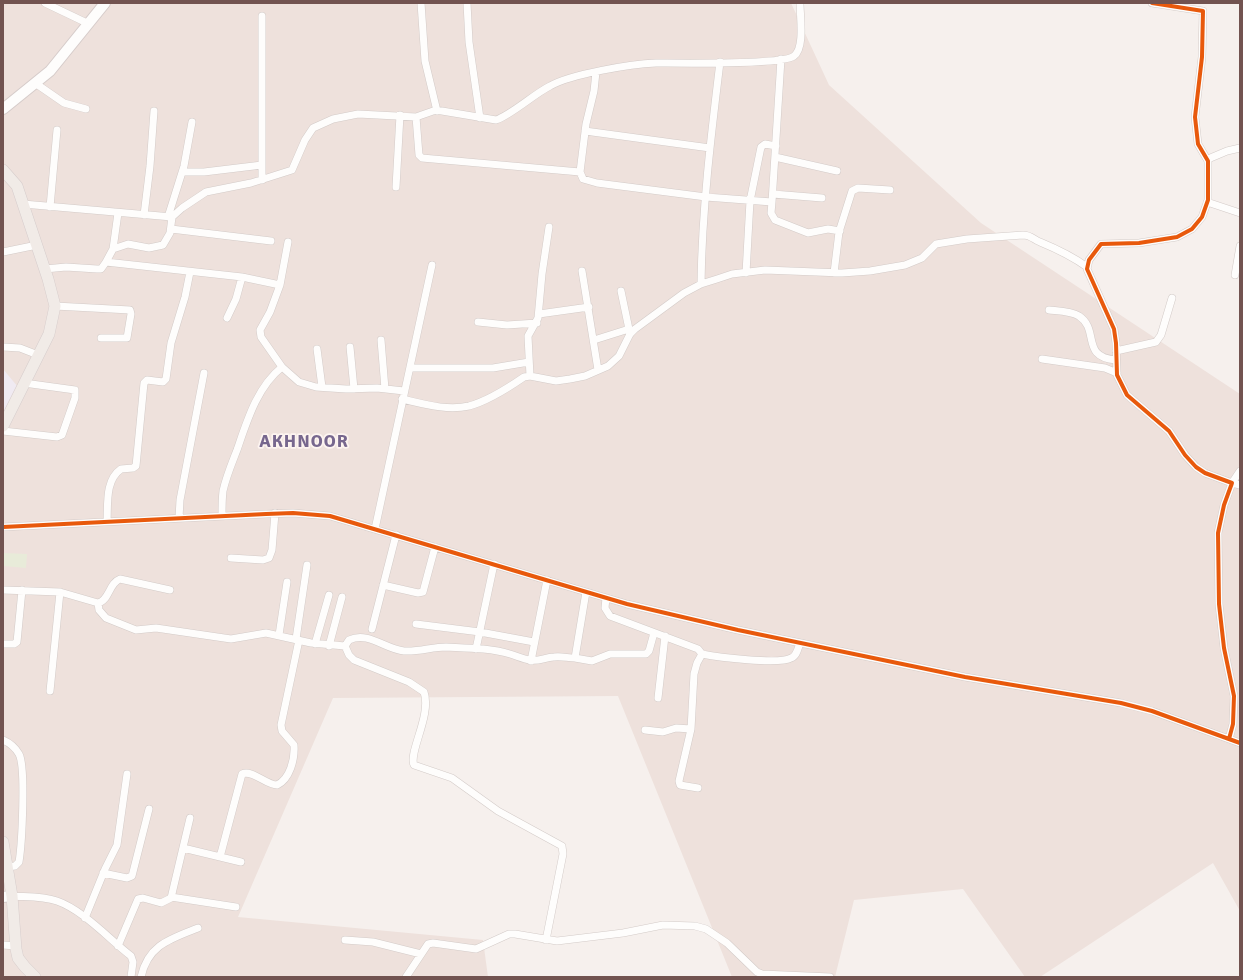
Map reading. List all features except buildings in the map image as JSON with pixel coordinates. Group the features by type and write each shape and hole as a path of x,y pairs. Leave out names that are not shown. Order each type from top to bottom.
{"main road":[{"path":"3,170 17,186 46,273 55,306 52,325 3,426"},
{"path":"3,842 8,867 7,896 18,958 33,976"}],"street":[{"path":"45,3 89,24"},
{"path":"3,109 50,71 105,3"},
{"path":"421,3 425,61 437,110"},
{"path":"467,3 469,42 480,118"},
{"path":"23,204 170,217 206,192 262,180 292,170 309,133 313,128 324,122 347,115 358,114 416,117 437,110 480,118 499,118 555,83 596,72 654,63 720,62 794,57 801,43 800,3"},
{"path":"1152,3 1203,11 1202,57 1195,117 1198,144 1208,159 1207,202 1200,222 1192,229 1181,235 1139,243 1104,243 1099,246 1090,260 1089,276 1114,330 1116,373 1127,395 1169,431 1185,455 1196,467 1205,473 1240,485"},
{"path":"262,16 262,180"},
{"path":"781,59 771,213 775,220 808,233 828,229 840,230"},
{"path":"701,284 710,148 720,62"},
{"path":"596,72 580,172 582,177 587,181 706,197 772,202"},
{"path":"35,83 64,103 86,109"},
{"path":"144,215 150,166 154,111"},
{"path":"396,187 400,116"},
{"path":"416,117 419,155 422,158 580,172"},
{"path":"113,249 128,244 148,248 158,247 166,242 171,229 170,217 182,172 192,122"},
{"path":"50,207 57,130"},
{"path":"586,131 710,148"},
{"path":"746,273 750,201 761,147 765,144 776,146"},
{"path":"1208,159 1240,148"},
{"path":"775,157 836,171"},
{"path":"182,172 204,172 262,165"},
{"path":"834,273 840,230 853,189 890,190"},
{"path":"773,194 822,198"},
{"path":"1207,202 1240,213"},
{"path":"46,273 66,267 101,268 113,249 118,213"},
{"path":"530,376 528,336 536,323 538,314 549,227"},
{"path":"171,229 271,241"},
{"path":"594,340 630,331 670,303 701,284 732,274 778,270 834,273 870,271 902,266 922,258 936,244 967,239 1023,235 1032,236 1038,241 1090,260"},
{"path":"288,242 280,285 270,312 260,330 261,337 280,369 299,382 322,387 354,389 384,388 404,391"},
{"path":"3,252 37,245"},
{"path":"1234,275 1240,246"},
{"path":"106,262 242,277 280,285"},
{"path":"375,529 401,402 410,368 432,265"},
{"path":"582,271 589,306 598,370"},
{"path":"107,522 108,493 113,477 121,468 133,468 136,466 144,383 147,380 163,382 165,380 174,330 185,297 190,272"},
{"path":"227,318 238,294 242,277"},
{"path":"401,402 435,406 466,406 478,403 524,377 530,376 562,380 586,376 608,366 619,356 630,331 621,292"},
{"path":"1116,351 1156,342 1161,335 1172,298"},
{"path":"55,306 130,310 131,314 127,338 101,338"},
{"path":"538,314 589,306"},
{"path":"1049,310 1070,313 1080,317 1087,325 1096,352 1099,356 1116,360"},
{"path":"478,322 507,325 536,323"},
{"path":"381,340 384,388"},
{"path":"3,347 23,349 38,355"},
{"path":"350,347 354,389"},
{"path":"317,348 322,387"},
{"path":"1042,359 1099,367 1116,373"},
{"path":"410,368 493,368 529,362"},
{"path":"222,516 223,491 245,425 259,396 280,369"},
{"path":"178,518 180,500 204,373"},
{"path":"3,431 57,437 62,435 75,398 75,390 24,384"},
{"path":"1229,739 1233,724 1234,696 1224,648 1219,604 1218,533 1224,505 1232,483 1239,472"},
{"path":"3,527 275,514 330,516 606,598 738,630 965,677 1121,703 1152,710 1240,743"},
{"path":"231,558 264,560 269,558 272,550 275,514"},
{"path":"372,629 396,535"},
{"path":"383,585 418,593 423,592 434,546"},
{"path":"476,649 494,564"},
{"path":"220,857 242,774 249,773 263,781 277,785 285,780 291,767 294,745 282,731 282,718 298,640 307,566"},
{"path":"3,590 60,592 98,603 103,600 112,585 120,579 170,590"},
{"path":"531,661 547,580"},
{"path":"279,635 287,582"},
{"path":"3,644 14,644 17,642 22,590"},
{"path":"50,691 60,592"},
{"path":"575,658 586,592"},
{"path":"315,644 329,595"},
{"path":"329,646 342,597"},
{"path":"606,598 605,608 610,616 698,649 702,654 736,659 787,660 795,655 800,643"},
{"path":"98,603 99,610 106,618 136,630 156,628 231,639 261,633 279,635 315,644 345,646"},
{"path":"416,624 480,632 534,642"},
{"path":"345,646 349,640 361,637 373,640 392,649 404,651 425,651 445,647 476,649 510,654 531,661 539,661 554,657 575,658 592,662 610,654 646,654 649,652 654,633"},
{"path":"658,698 665,636"},
{"path":"345,646 348,655 354,660 409,682 424,692 424,722 414,754 414,765 452,778 498,811 562,846 562,854 546,940"},
{"path":"698,788 680,784 684,752 691,729 694,674 697,663 702,654"},
{"path":"645,730 663,732 676,728 691,729"},
{"path":"3,740 12,745 20,754 23,770 19,862 15,866 8,867"},
{"path":"85,918 103,873 118,845 127,774"},
{"path":"103,873 127,878 132,876 149,809"},
{"path":"171,897 190,818"},
{"path":"183,848 241,862"},
{"path":"7,896 58,901 85,918 133,959 131,977"},
{"path":"118,946 138,899 143,898 161,903 171,897 236,907"},
{"path":"406,977 428,944 433,943 476,949 509,934 557,941 601,936 663,926 695,926 706,929 727,942 757,972 762,974 830,977"},
{"path":"141,977 147,958 154,949 170,940 198,928"},
{"path":"346,940 373,942 421,954"},
{"path":"3,946 16,946"}],"shaded area":[{"path":"3,3 791,3 829,85 981,223 1240,394 1240,911 1213,863 1040,977 1025,977 963,889 854,900 835,977 732,977 618,696 333,698 238,917 483,940 488,977 3,977"},
{"path":"3,369 18,387 6,413 3,413"}],"green space":[{"path":"3,553 27,554 26,568 3,566"}],"cycle path":[{"path":"1152,3 1203,11 1202,57 1195,117 1198,144 1208,161 1208,200 1202,217 1192,229 1177,237 1139,243 1101,244 1089,260 1087,269 1114,329 1117,375 1127,395 1169,431 1185,455 1196,467 1205,473 1232,483 1224,505 1218,533 1219,604 1224,648 1234,696 1233,724 1229,739"},
{"path":"3,527 293,513 330,516 627,604 738,630 965,677 1121,703 1152,711 1240,743"}],"district":[{"name":"AKHNOOR","path":"304,442"}]}
